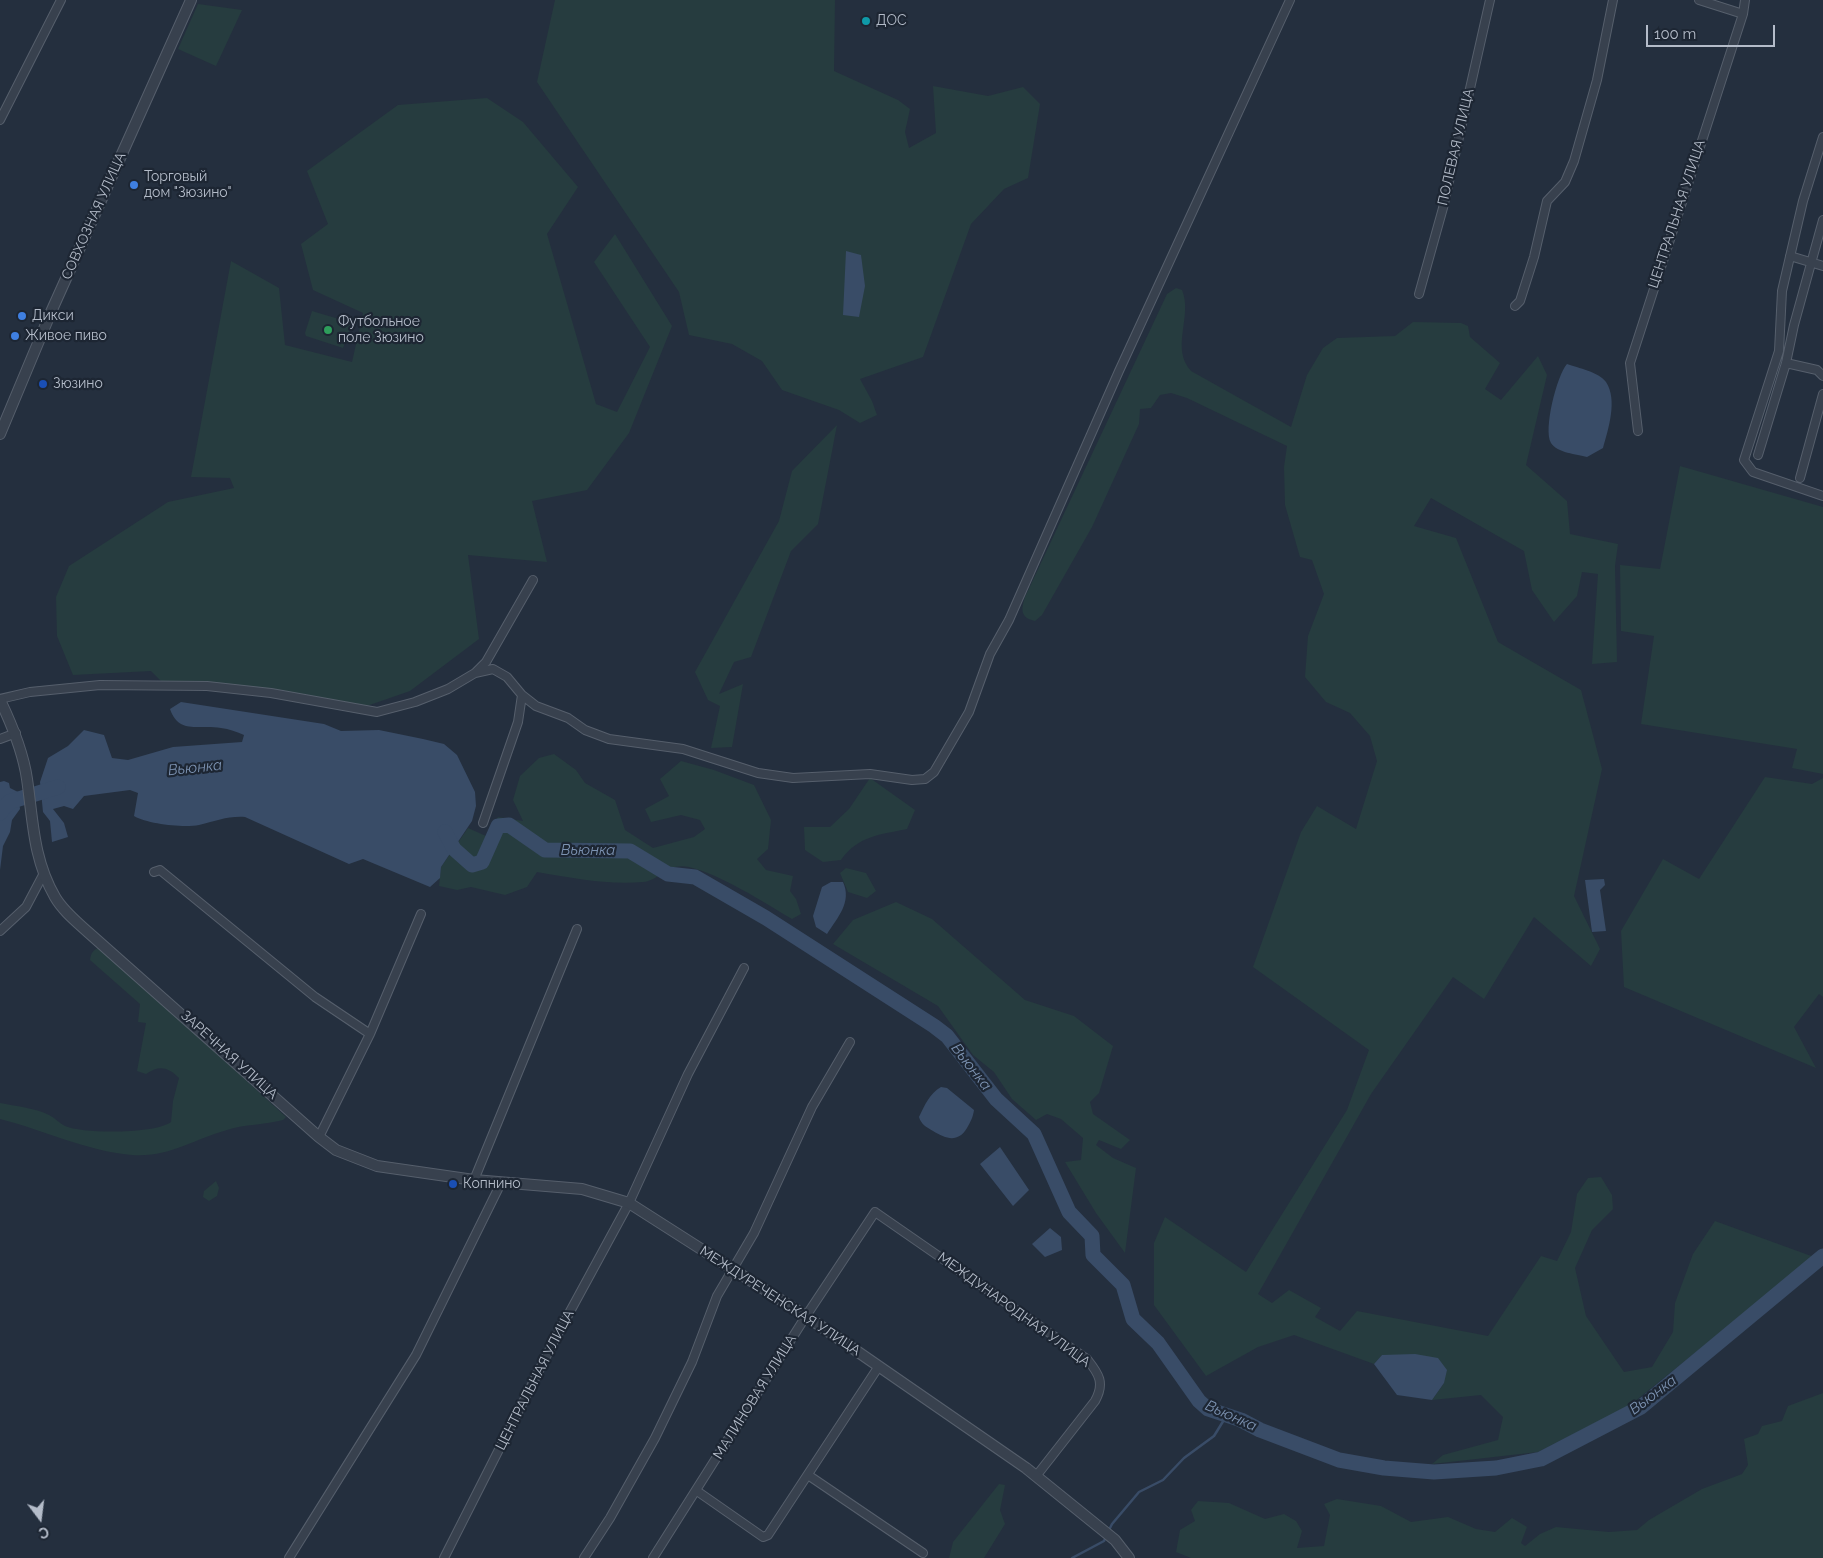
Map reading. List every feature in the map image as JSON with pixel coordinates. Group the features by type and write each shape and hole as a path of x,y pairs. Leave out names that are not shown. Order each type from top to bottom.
{"street":[{"path":"0,120 61,0"},
{"name":"СОВХОЗНАЯ УЛИЦА","path":"0,434 51,312 191,0"},
{"path":"475,673 493,669 507,677 522,695 536,706 568,718 585,730 608,739 683,749 758,774 793,778 870,774 912,780 924,779 934,772 969,712 990,654 1009,620 1119,371 1290,0"},
{"name":"ПОЛЕВАЯ УЛИЦА","path":"1419,294 1443,208 1490,0"},
{"path":"1514,306 1520,301 1534,257 1546,201 1565,182 1574,161 1597,80 1613,0"},
{"path":"1699,0 1743,14"},
{"name":"ЦЕНТРАЛЬНАЯ УЛИЦА","path":"1638,431 1630,363 1743,14 1745,0"},
{"path":"1823,137 1803,201 1782,291 1779,351 1744,460 1753,472 1823,496"},
{"path":"1758,455 1786,363 1823,220"},
{"path":"1790,256 1823,266"},
{"path":"1786,363 1816,370 1823,376"},
{"path":"1800,478 1823,394"},
{"path":"0,739 16,733 0,699 30,692 100,685 207,686 271,693 377,712 415,702 448,689 475,673 486,662 533,580"},
{"path":"483,823 518,722 522,695"},
{"name":"ЗАРЕЧНАЯ УЛИЦА","path":"16,733 27,778 31,824 44,873 56,898 71,916 319,1137 336,1150 377,1166 500,1183"},
{"path":"154,872 160,870 315,997 370,1034"},
{"path":"0,931 26,907 44,873"},
{"path":"319,1137 370,1034 421,914"},
{"path":"474,1180 577,929"},
{"name":"ЦЕНТРАЛЬНАЯ УЛИЦА","path":"444,1558 554,1341 629,1203 688,1074 744,968"},
{"path":"584,1558 610,1518 655,1438 692,1362 717,1296 731,1269 754,1233 812,1107 850,1042"},
{"path":"289,1558 416,1355 500,1183"},
{"name":"МЕЖДУРЕЧЕНСКАЯ УЛИЦА","path":"500,1183 582,1189 629,1203 806,1316 1036,1475 1115,1540 1128,1558"},
{"name":"МАЛИНОВАЯ УЛИЦА","path":"653,1558 806,1316 876,1212"},
{"name":"МЕЖДУНАРОДНАЯ УЛИЦА","path":"876,1212 1087,1360 1098,1372 1101,1391 1095,1401 1036,1475"},
{"path":"697,1491 763,1537 768,1535 879,1366"},
{"path":"808,1475 923,1552"}],"green space":[{"path":"555,0 835,0 834,71 898,100 910,109 905,132 909,148 936,133 933,86 988,96 1023,87 1040,104 1028,178 1004,189 971,224 923,357 860,379 877,415 860,423 839,410 782,390 762,361 732,344 689,335 679,292 537,82"},
{"path":"198,4 242,10 216,66 178,49"},
{"path":"487,98 523,122 578,187 547,234 596,404 617,412 650,347 594,262 615,234 672,326 629,433 587,490 532,501 547,562 468,555 479,639 410,691 361,708 165,685 151,671 73,675 57,636 56,597 69,566 168,502 234,488 230,478 191,477 231,261 279,288 285,345 352,362 363,313 313,290 301,244 328,224 307,171 398,105"},
{"path":"1176,288 1182,290 1185,300 1182,352 1185,362 1191,371 1291,427 1307,375 1323,348 1337,338 1395,336 1413,322 1461,323 1468,326 1470,337 1500,363 1485,389 1501,400 1538,356 1547,375 1526,465 1567,501 1570,534 1618,544 1615,566 1617,662 1592,664 1598,574 1582,572 1577,596 1554,622 1532,590 1524,551 1431,498 1414,526 1456,538 1498,642 1581,690 1602,769 1574,896 1600,949 1591,966 1534,917 1484,999 1453,977 1371,1094 1258,1294 1272,1303 1289,1290 1321,1308 1315,1317 1340,1331 1357,1311 1488,1336 1541,1256 1557,1261 1571,1232 1577,1194 1588,1178 1601,1177 1612,1195 1613,1209 1592,1230 1575,1268 1586,1316 1624,1372 1652,1367 1673,1332 1675,1303 1693,1254 1715,1221 1814,1257 1629,1406 1538,1452 1432,1464 1443,1455 1498,1440 1503,1417 1481,1395 1432,1400 1444,1383 1382,1355 1374,1364 1294,1335 1258,1347 1206,1376 1154,1305 1154,1243 1165,1217 1246,1272 1347,1110 1369,1050 1253,967 1301,832 1317,806 1356,829 1377,761 1370,736 1350,713 1326,702 1305,677 1308,636 1324,594 1312,560 1300,557 1285,505 1284,467 1287,446 1187,398 1171,393 1160,395 1151,408 1140,409 1139,424 1092,527 1042,615 1035,621 1030,620 1024,615 1023,605 1025,597 1167,294"},
{"name":"Футбольное поле Зюзино","path":"312,311 349,322 351,328 343,348 306,336 305,333"},
{"path":"837,425 818,524 791,551 751,657 734,662 719,694 743,684 732,747 711,748 720,706 708,700 695,672 779,521 792,471"},
{"path":"1680,466 1823,507 1823,774 1792,768 1797,749 1641,724 1654,636 1621,631 1620,565 1660,569"},
{"path":"554,754 576,770 585,783 615,800 625,830 653,848 694,837 705,829 700,820 681,815 651,822 645,809 669,796 660,779 681,761 714,770 754,785 771,820 768,849 757,859 766,870 793,876 790,891 796,899 801,914 792,919 728,882 702,871 682,866 670,869 649,881 630,883 590,880 537,872 527,887 505,895 471,887 457,890 439,886 441,867 468,828 486,836 498,817 523,821 513,800 520,776 539,758"},
{"path":"1765,777 1812,784 1823,778 1823,997 1819,994 1794,1027 1816,1068 1624,987 1621,931 1663,859 1699,879"},
{"path":"870,778 915,810 907,829 871,837 855,845 841,860 823,862 805,850 804,827 830,827 849,809"},
{"path":"846,868 866,873 876,891 867,898 848,892 840,873"},
{"path":"896,902 932,919 1025,1000 1074,1016 1113,1046 1099,1093 1090,1102 1093,1114 1130,1140 1121,1149 1099,1140 1096,1145 1113,1158 1136,1168 1125,1253 1096,1213 1065,1162 1081,1160 1083,1138 1061,1119 1047,1114 1036,1120 1012,1099 994,1072 973,1055 938,1006 833,944 853,920"},
{"path":"101,947 286,1117 276,1122 234,1128 169,1151 145,1155 115,1153 98,1149 0,1119 0,1103 38,1111 74,1129 119,1132 135,1131 163,1126 171,1122 173,1101 179,1078 171,1071 163,1068 155,1069 146,1074 137,1071 146,1023 138,1022 140,1004 90,960 93,952"},
{"path":"216,1181 219,1188 217,1196 209,1201 203,1197 204,1191"},
{"path":"1823,1393 1823,1558 1191,1558 1176,1552 1180,1530 1195,1521 1191,1510 1198,1501 1229,1503 1265,1519 1284,1514 1296,1521 1302,1531 1297,1548 1324,1546 1330,1515 1324,1504 1337,1499 1381,1506 1411,1522 1448,1517 1476,1529 1495,1532 1512,1518 1527,1527 1521,1543 1525,1546 1540,1534 1556,1527 1609,1532 1637,1530 1649,1520 1702,1489 1742,1474 1748,1465 1744,1439 1758,1434 1762,1426 1782,1421 1788,1406"},
{"path":"999,1484 1005,1485 1000,1510 1005,1524 984,1558 949,1558 953,1542"}],"water":[{"path":"846,251 861,255 865,286 859,317 843,315"},
{"path":"1567,364 1593,373 1603,379 1610,389 1611,415 1603,448 1587,457 1558,449 1551,443 1549,436 1550,415 1555,390"},
{"path":"181,702 324,724 341,731 379,730 444,744 457,755 475,792 476,806 472,821 441,867 440,878 430,887 363,859 349,864 245,817 227,818 199,825 184,826 166,825 140,819 134,816 138,793 130,790 84,796 73,809 64,806 53,809 64,823 68,837 52,842 50,821 43,812 40,782 48,758 68,746 84,730 104,735 112,758 128,760 173,747 242,742 244,735 224,728 191,727 179,722 170,709"},
{"path":"0,782 9,783 10,788 18,792 20,809 12,820 10,832 3,846 0,870"},
{"path":"1604,879 1605,885 1600,890 1606,931 1592,932 1585,880"},
{"path":"831,882 843,882 846,896 839,915 827,934 816,927 813,916 822,887"},
{"path":"941,1087 947,1088 974,1110 967,1128 956,1138 947,1138 938,1134 924,1125 919,1117 930,1096"},
{"path":"1000,1147 1029,1190 1013,1206 980,1164"},
{"path":"1050,1228 1061,1237 1062,1250 1045,1257 1032,1244"},
{"path":"1415,1354 1438,1358 1447,1370 1444,1383 1432,1400 1397,1395 1374,1364 1382,1355"}],"waterway":[{"name":"Вьюнка","path":"0,813 9,802 58,787"},
{"name":"Вьюнка","path":"445,832 454,849 472,865 482,862 498,826 509,825 545,850 630,851 668,874 695,877 766,918 934,1026 947,1036 996,1099 1034,1134 1069,1212 1092,1236 1093,1255 1123,1285 1133,1319 1158,1343 1199,1401 1208,1409 1241,1420 1260,1430 1339,1460 1384,1468 1434,1472 1496,1468 1541,1459 1641,1407 1823,1256"},
{"path":"1108,1532 1112,1524 1139,1492 1163,1480 1184,1458 1214,1436 1227,1415"},
{"path":"1072,1558 1104,1541 1106,1537"}],"place":[{"name":"ДОС","path":"866,21"},
{"name":"Торговый дом \"Зюзино\"","path":"134,185"},
{"name":"Дикси","path":"22,316"},
{"name":"Футбольное поле Зюзино","path":"328,330"},
{"name":"Живое пиво","path":"15,336"},
{"name":"Зюзино","path":"43,384"},
{"name":"Копнино","path":"453,1184"}]}
